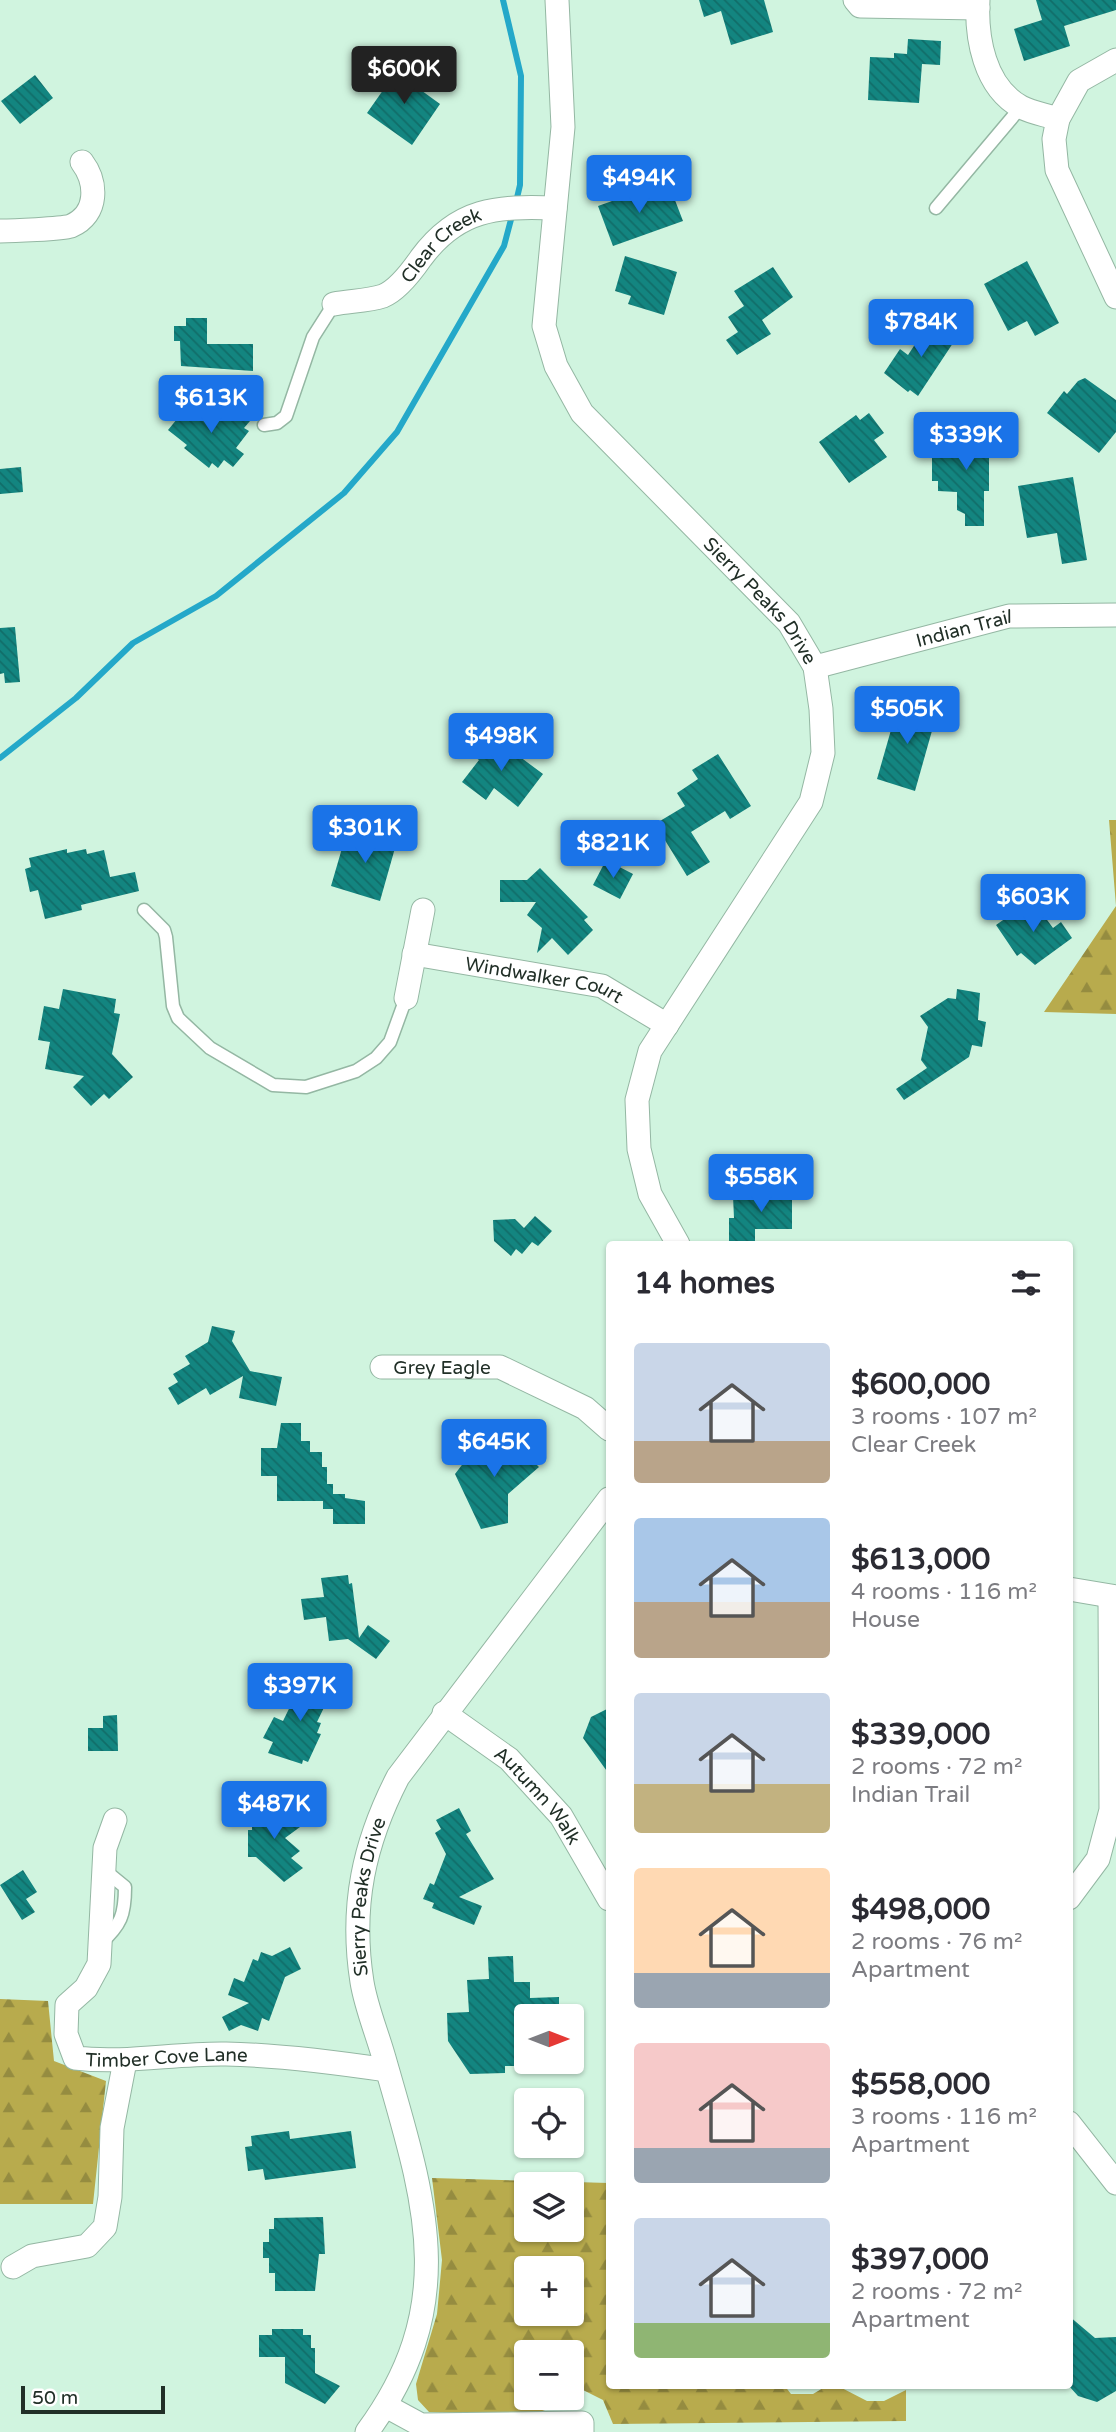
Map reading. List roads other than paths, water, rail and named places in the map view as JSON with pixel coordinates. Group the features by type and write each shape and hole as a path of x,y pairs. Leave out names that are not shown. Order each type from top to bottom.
{"street":[{"name":"Sierry Peaks Drive","path":"557,0 563,127 544,326 556,366 582,413 789,623 816,667 823,752 811,802 650,1051 637,1100 639,1149 650,1194 676,1241"},
{"path":"855,0 860,6 978,4 978,44 998,86 1021,107 1058,119"},
{"path":"1116,60 1079,81 1058,119 1054,139 1057,170 1116,297"},
{"path":"0,231 70,226 87,214 94,197 93,177 82,162"},
{"name":"Clear Creek","path":"334,304 384,296 408,275 436,238 470,215 505,206 555,208"},
{"name":"Indian Trail","path":"816,667 1009,615 1116,615"},
{"path":"406,998 423,910"},
{"name":"Windwalker Court","path":"414,954 602,986 667,1025"},
{"name":"Grey Eagle","path":"382,1367 500,1367 585,1408 606,1426"},
{"name":"Sierry Peaks Drive","path":"367,2432 386,2406 413,2354 425,2296 426,2247 422,2195 362,1982 359,1921 362,1872 381,1809 398,1777 606,1503"},
{"path":"1073,1590 1113,1598 1111,1810 1098,1859 1073,1893"},
{"name":"Autumn Walk","path":"444,1713 509,1759 561,1816 606,1894"},
{"name":"Timber Cove Lane","path":"115,1820 105,1848 99,1964 86,1988 66,2005 66,2035 75,2058 125,2061 223,2054 306,2058 387,2070"},
{"path":"13,2267 32,2256 87,2246 105,2227 110,2197 113,2129 125,2061"},
{"path":"1073,2128 1116,2183"},
{"path":"386,2406 421,2426 582,2427"}],"lane":[{"path":"936,208 1021,107"},
{"path":"264,425 277,423 286,416 313,337 334,304"},
{"path":"144,910 164,930 173,1006 178,1018 211,1048 273,1085 306,1087 356,1071 376,1059 390,1042 406,998"}],"waterway":[{"path":"503,0 521,76 520,185 516,202"},
{"path":"0,758 76,698 133,643 216,596 344,493 397,432 504,246 513,212"}]}
